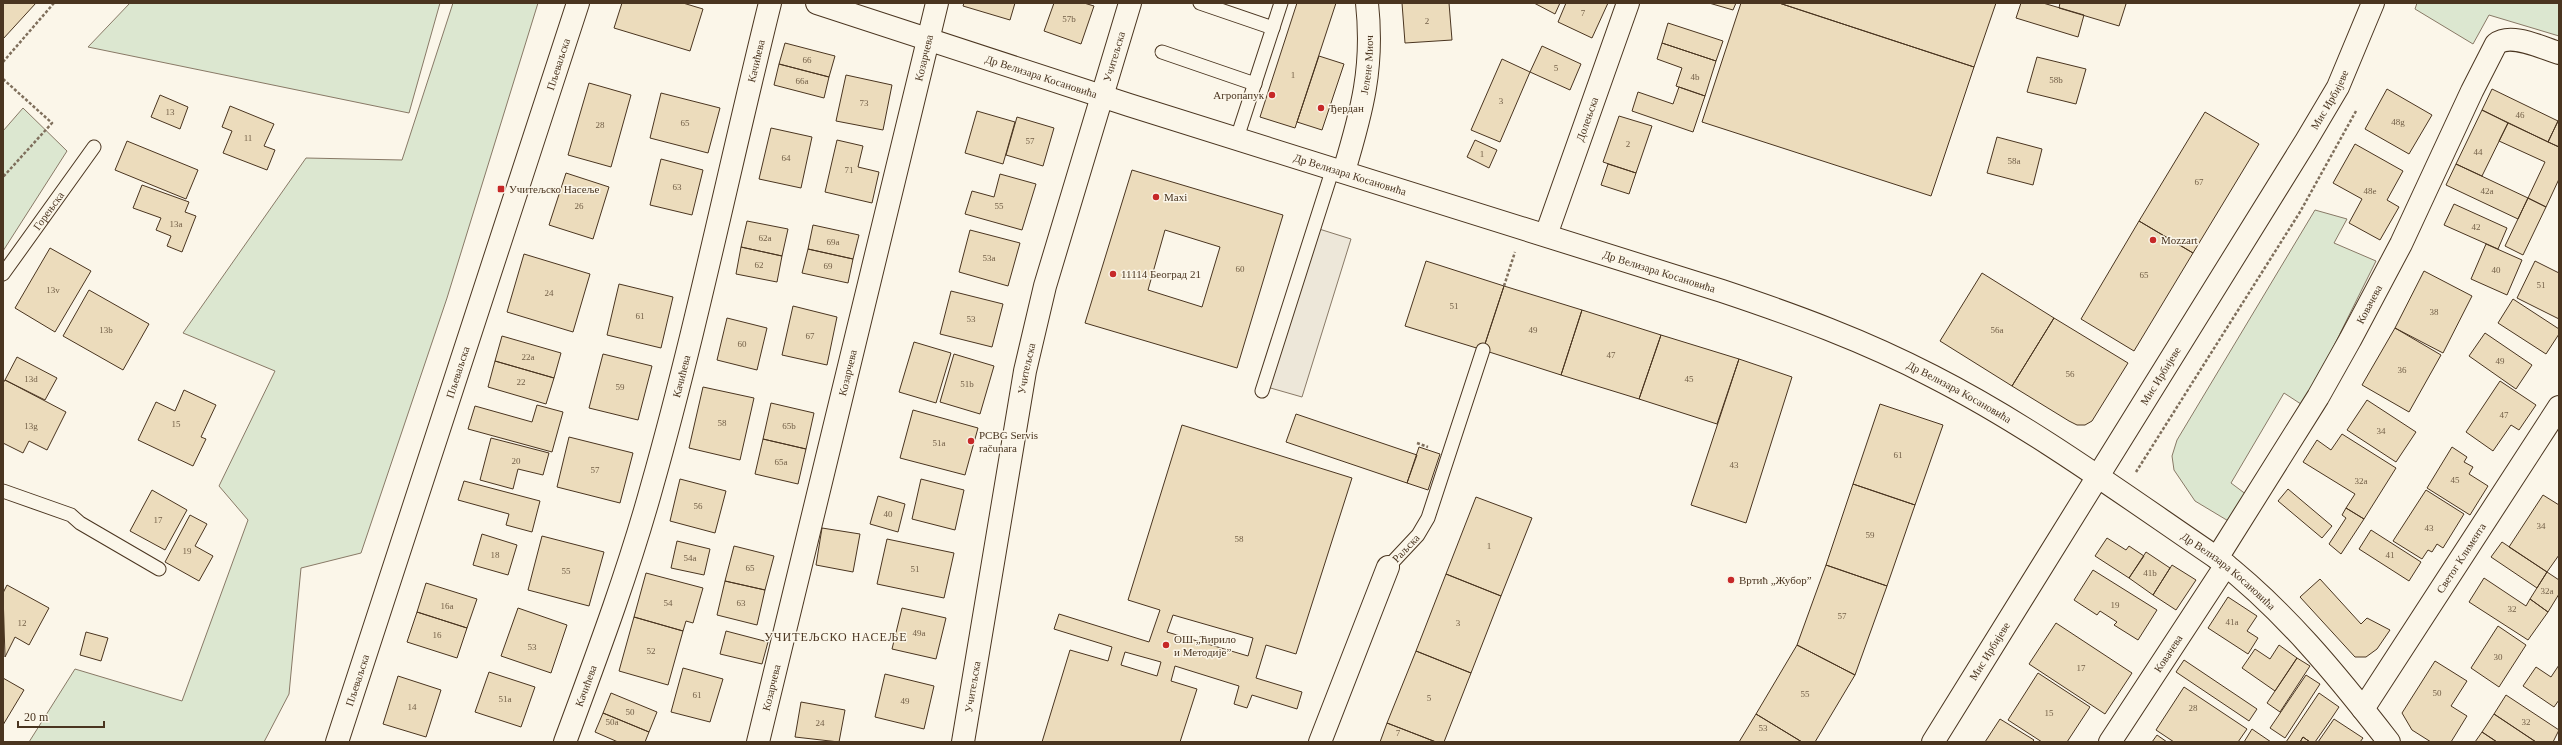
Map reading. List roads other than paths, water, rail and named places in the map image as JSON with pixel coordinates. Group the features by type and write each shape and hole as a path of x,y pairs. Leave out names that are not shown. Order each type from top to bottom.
{"street":[{"name":"Пљеваљска","path":"336,742 578,3"},
{"name":"Качићева","path":"565,742 619,593 652,488 685,363 770,3"},
{"name":"Др Велизара Косановића","path":"817,3 1789,313 1883,352 1968,395 2098,477 2221,561 2294,627 2363,709 2381,738"},
{"name":"Козарчева","path":"758,742 936,3"},
{"name":"Учитељска","path":"963,742 1025,371 1046,286 1130,3"},
{"name":"Јелене Миоч","path":"1339,170 1362,108 1370,65 1370,33 1367,3"},
{"name":"Долењска","path":"1546,235 1628,3"},
{"name":"Мис Ирбијеве","path":"1933,742 2306,141 2338,87 2373,3"},
{"name":"Ковачева","path":"2110,742 2221,561 2318,398 2401,244 2492,50 2501,40 2511,40 2559,53"},
{"name":"Светог Климента","path":"2363,709 2559,407"},
{"name":"Раљска","path":"1320,742 1388,567"}],"lane":[{"path":"1200,3 1273,28"},
{"path":"1237,138 1281,3"},
{"path":"1162,52 1255,84"},
{"name":"Горењска","path":"3,274 94,146"},
{"path":"1262,391 1339,170"},
{"name":"Раљска","path":"1388,567 1418,535 1428,518 1483,350"},
{"path":"3,491 51,506 72,515 80,523 159,570"}],"place":[{"name":"Агропапук","path":"1272,95"},
{"name":"Ђердан","path":"1321,108"},
{"name":"Учитељско Насеље","path":"501,189"},
{"name":"Maxi","path":"1156,197"},
{"name":"Mozzart","path":"2153,240"},
{"name":"11114 Београд 21","path":"1113,274"},
{"name":"PCBG Servis računara","path":"971,441"},
{"name":"Вртић „Жубор”","path":"1731,580"},
{"name":"ОШ „Ћирило и Методије”","path":"1166,645"}],"district":[{"name":"УЧИТЕЉСКО НАСЕЉЕ","path":"836,637"}]}
